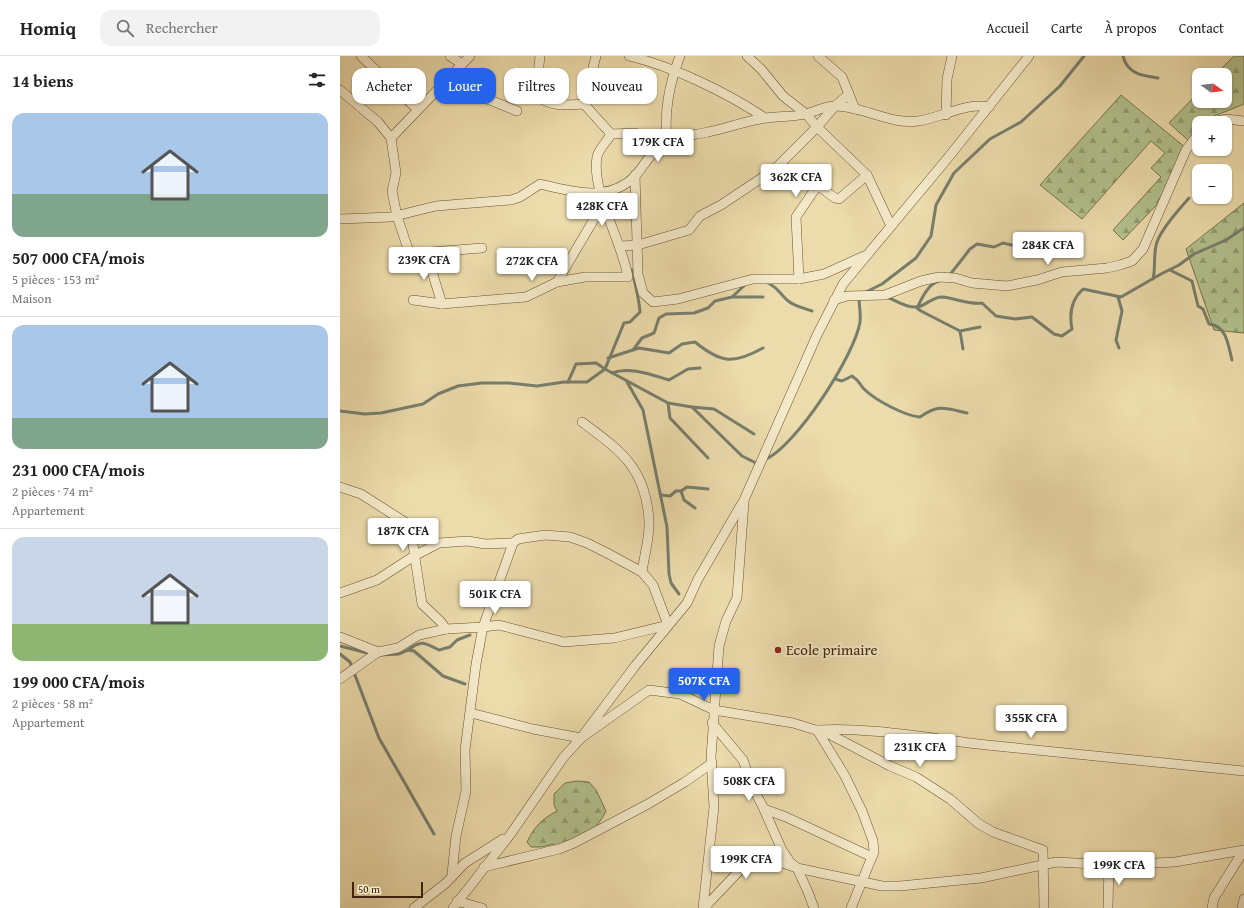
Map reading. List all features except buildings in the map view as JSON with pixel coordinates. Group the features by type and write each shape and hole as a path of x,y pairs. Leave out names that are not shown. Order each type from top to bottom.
{"street":[{"path":"361,56 418,109"},
{"path":"450,56 462,64"},
{"path":"458,68 470,56"},
{"path":"540,56 536,93 538,98 546,103 577,104"},
{"path":"593,68 596,56"},
{"path":"629,56 674,72 735,98 765,118"},
{"path":"667,142 665,121 668,93 680,56"},
{"path":"747,56 761,69 783,96 806,114 817,127 867,175 891,226"},
{"path":"946,115 947,79 952,56"},
{"path":"455,905 510,835 563,758 581,738 668,625 687,603 698,579 744,500 768,443 834,300 846,280 989,107 1029,56"},
{"path":"821,57 842,77 855,109"},
{"path":"340,90 378,122 391,138 396,173 392,191 397,216 408,249 412,252 426,252 482,248"},
{"path":"391,138 434,92"},
{"path":"620,246 638,245 689,230 700,216 721,205 775,169 848,94"},
{"path":"496,103 517,110"},
{"path":"584,104 611,134"},
{"path":"340,219 397,216 436,206 511,200 520,197 540,184 575,193 606,193 635,175 654,152 667,142 765,118 806,114 817,109 835,106 855,109 904,121 918,121 946,115 968,108 983,106 989,107"},
{"path":"1232,120 1244,121"},
{"path":"611,134 635,133 667,142"},
{"path":"413,300 442,304 526,297 557,282 585,277 628,277 625,260 605,203 606,193 597,180 597,156 600,149 608,141 611,134"},
{"path":"834,300 847,296 885,295 921,281 939,277 955,278 972,283 1007,286 1037,280 1062,272 1106,268 1132,261 1143,249 1186,150 1192,142"},
{"path":"635,175 640,284 647,298 653,302 678,299 753,280 799,278 824,274 867,255"},
{"path":"799,278 796,217 815,189 820,187 835,198 839,199 867,175"},
{"path":"557,282 605,203"},
{"path":"426,252 442,304"},
{"path":"582,422 616,447 636,471 645,495 650,522 642,572"},
{"path":"340,487 361,494 408,524 411,531 422,604 446,629"},
{"path":"703,908 714,807 715,788 712,762 712,723 719,646 726,621 737,598 739,590 744,500"},
{"path":"452,874 455,842 466,791 466,750 476,664 483,628 513,543 518,539 545,535 570,537 587,543 642,572 653,585 668,625"},
{"path":"340,593 377,580 414,556 439,543 468,541 485,544 513,543"},
{"path":"340,679 378,652 398,648 419,635 446,629 483,628 499,625 564,642 614,638 668,625"},
{"path":"340,636 378,652"},
{"path":"471,713 581,738 649,690 680,694 714,710 777,720 818,730 829,734 890,766 916,777 950,799 979,824 993,832 1043,850 1044,908"},
{"path":"712,723 743,760 754,790 784,855 797,868 814,908"},
{"path":"818,730 836,729 893,734 1123,760 1244,771"},
{"path":"818,730 845,776 862,811 873,841 874,852 863,882 856,891 851,908"},
{"path":"484,867 559,849 574,843 648,804 685,782 712,762"},
{"path":"764,809 786,817 872,857"},
{"path":"414,908 446,883 452,874 465,863 510,835"},
{"path":"703,908 741,869 753,864 783,863 797,868 882,886 918,885 981,878 1056,862 1109,864 1175,862 1244,850"},
{"path":"1212,908 1214,898 1244,850"},
{"path":"1108,908 1109,864"},
{"path":"1242,908 1244,899"},
{"path":"455,905 482,908"}],"green space":[{"path":"1234,56 1244,56 1244,104 1214,116 1192,116 1192,138 1189,141 1169,123 1192,99 1192,108 1232,108 1232,68 1222,68"},
{"path":"1121,95 1186,148 1166,195 1123,240 1113,230 1161,177 1151,168 1165,153 1151,141 1082,219 1040,185"},
{"path":"1244,203 1244,333 1214,330 1186,249"},
{"path":"577,781 589,782 596,790 606,811 598,824 580,839 559,849 554,844 541,847 531,847 527,842 533,832 543,820 557,811 554,805 554,794 565,783"}],"waterway":[{"path":"866,292 882,284 916,258 931,236 936,205 954,173 990,139 1021,122 1060,86 1084,56"},
{"path":"1123,56 1128,67 1136,73 1158,78"},
{"path":"1153,279 1155,251 1159,237 1171,219 1189,198"},
{"path":"889,298 913,307 919,307 938,297 972,303 982,303 996,316 1015,319 1032,317 1054,334 1062,336 1072,329 1071,313 1073,303 1083,289 1121,297 1179,265 1194,254 1226,240 1244,228"},
{"path":"949,276 970,249 977,244 994,247 1003,243 1020,247"},
{"path":"568,382 576,364 596,363 605,369 624,323 630,322 640,312 632,270"},
{"path":"1170,270 1192,281 1198,306 1203,309 1209,324 1220,328 1223,332 1228,343 1232,360"},
{"path":"939,281 929,288 917,308 960,331 963,349"},
{"path":"766,282 775,287 791,303 812,311"},
{"path":"633,350 642,338 654,333 659,318 666,314 694,313 708,308 715,301 732,297 747,283"},
{"path":"733,297 763,297"},
{"path":"764,460 777,452 807,420 836,377 856,337 860,322 859,297"},
{"path":"1118,297 1122,311 1116,340 1119,348"},
{"path":"960,331 980,327"},
{"path":"608,358 639,348 669,353 682,344 695,342 713,354 721,358 728,359 744,357 763,348"},
{"path":"612,373 626,370 669,380 688,369 700,368"},
{"path":"340,411 365,414 381,413 423,404 438,394 458,386 482,383 509,383 537,386 564,382 587,382 605,369 668,403 692,407 742,456 756,463 758,462"},
{"path":"835,379 842,381 852,376 875,398 906,414 920,417 932,410 942,408 967,413"},
{"path":"627,382 643,410 667,527 669,574 671,583 679,594"},
{"path":"668,403 670,418 708,458"},
{"path":"692,407 714,409 754,434"},
{"path":"661,495 670,496 676,491 681,491 687,487 708,489"},
{"path":"681,491 684,500 695,508"},
{"path":"408,650 420,643 430,645 439,650 450,647 457,640 470,635"},
{"path":"340,646 371,654"},
{"path":"379,655 399,654 408,650 414,651 443,676 465,684"},
{"path":"340,654 350,662 379,738 434,834"}],"place":[{"name":"Ecole primaire","path":"778,650"}]}
